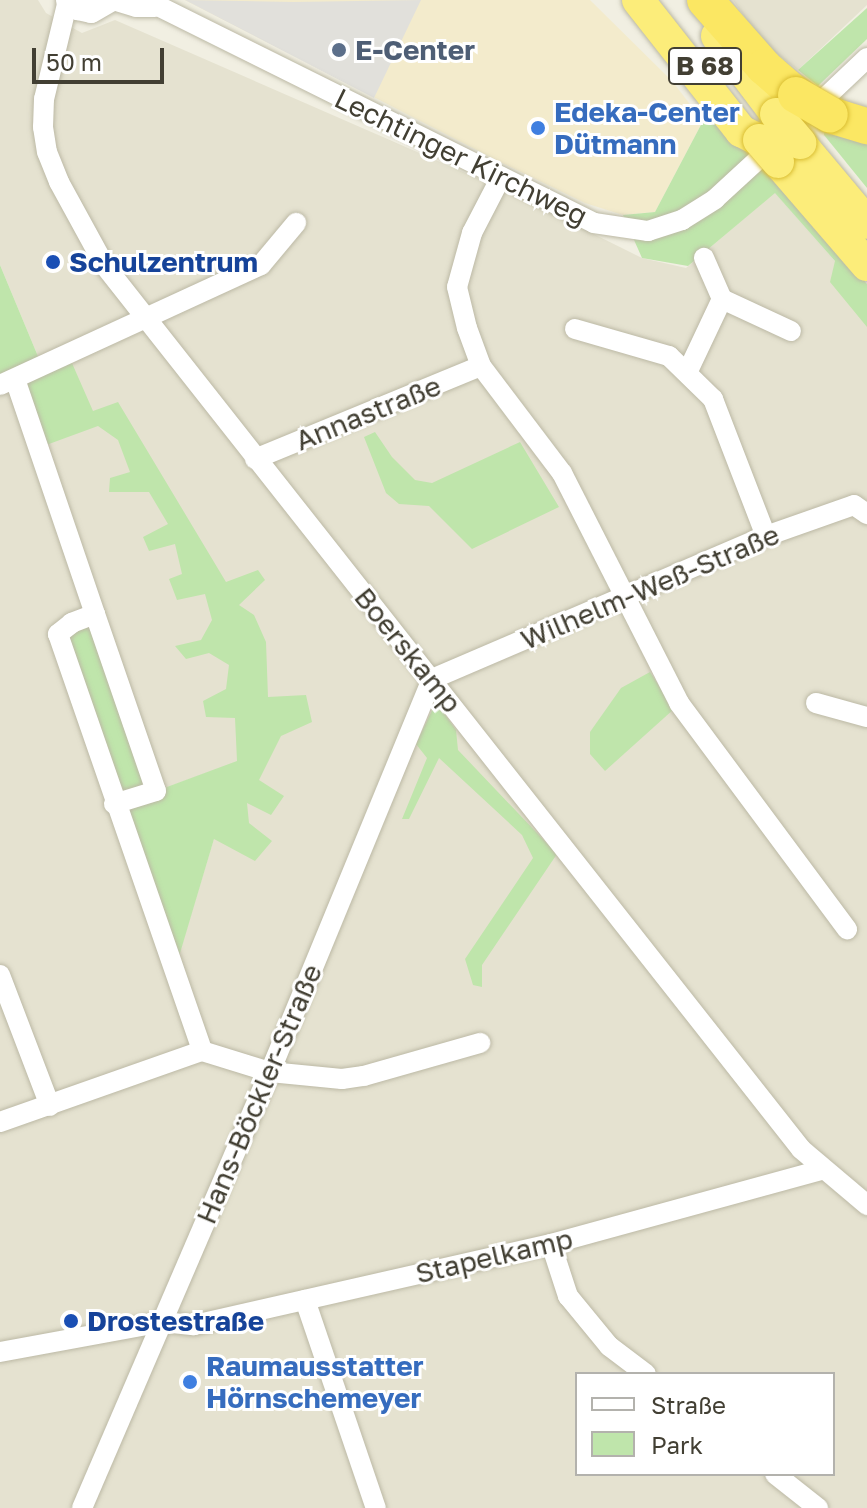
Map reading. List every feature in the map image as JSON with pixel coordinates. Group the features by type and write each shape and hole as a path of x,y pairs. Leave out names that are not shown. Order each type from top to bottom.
{"highway":[{"path":"638,0 741,131 773,132 830,115 867,126"},
{"name":"B 68","path":"655,0 773,132 867,223"},
{"name":"B 68","path":"690,0 773,132 867,265"},
{"path":"705,0 764,67 773,132"}],"street":[{"name":"Lechtinger Kirchweg","path":"112,0 136,7 150,3 594,223 648,231 671,224 715,199 867,58"},
{"path":"76,5 99,9 112,0"},
{"name":"Boerskamp","path":"76,5 54,50 44,99 47,152 70,206 105,266 801,1149 822,1170 867,1205"},
{"path":"501,177 472,233 457,287 481,366 562,473 679,703 847,929"},
{"path":"114,804 156,791 95,614 7,382 261,265 296,223"},
{"path":"704,258 722,299 791,331"},
{"path":"687,373 722,299"},
{"path":"575,329 669,356 713,399 766,536"},
{"name":"Annastraße","path":"255,459 481,366"},
{"name":"Wilhelm-Weß-Straße","path":"432,679 766,536 854,505 867,514"},
{"path":"95,614 72,623 58,634 114,804 202,1051"},
{"name":"Hans-Böckler-Straße","path":"82,1508 270,1072 432,679"},
{"path":"816,703 867,717"},
{"path":"0,975 50,1106"},
{"path":"0,1122 202,1051 270,1072 342,1079 364,1076 480,1043"},
{"name":"Stapelkamp","path":"163,1322 176,1326 194,1325 551,1244 822,1170"},
{"path":"551,1244 568,1296 609,1346 643,1372"},
{"path":"305,1300 376,1508"},
{"path":"0,1352 163,1322"},
{"path":"778,1476 818,1508"}],"shaded area":[{"path":"0,0 38,0 46,13 82,33 115,20 511,193 642,258 686,268 775,192 835,261 867,322 867,1508 0,1508 0,385 42,366 0,265","holes":["237,762 175,968 156,791"]},
{"path":"185,0 590,0 672,81 703,121 655,212 623,215 585,203 500,162"},
{"name":"E-Center","path":"185,0 293,2 421,0 374,98"},
{"path":"733,0 867,0 867,5 798,70 762,42"}],"green space":[{"path":"867,8 867,39 818,86 798,70"},
{"path":"717,109 867,284 867,327 830,282 835,261 775,193 688,266 642,258 623,215 655,212 703,121"},
{"path":"824,126 867,136 867,188 824,135"},
{"path":"0,265 42,366 68,354 93,411 118,402 226,582 258,570 265,580 239,605 254,615 266,642 268,697 306,695 312,722 281,736 259,780 284,796 271,815 247,803 249,823 272,841 255,861 214,839 175,970 58,634 95,614 156,791 237,761 235,718 206,717 203,701 226,689 229,665 209,653 186,659 175,646 201,640 212,620 205,594 177,600 169,579 182,574 175,544 149,551 143,537 168,524 149,492 109,492 110,478 130,472 118,440 98,426 38,448 15,379 0,385"},
{"path":"375,432 392,457 415,480 432,483 520,442 559,507 472,549 429,506 399,504 386,493 364,437"},
{"path":"650,672 674,709 605,771 590,754 590,732 621,688"},
{"path":"436,702 456,730 458,750 557,854 482,965 482,987 473,985 465,959 533,858 522,835 439,758 409,819 402,819 427,758 416,744"}],"place":[{"name":"E-Center","path":"339,50"},
{"name":"Edeka-Center Dütmann","path":"538,128"},
{"name":"Schulzentrum","path":"53,262"},
{"name":"Drostestraße","path":"71,1321"},
{"name":"Raumausstatter Hörnschemeyer","path":"190,1382"}]}
